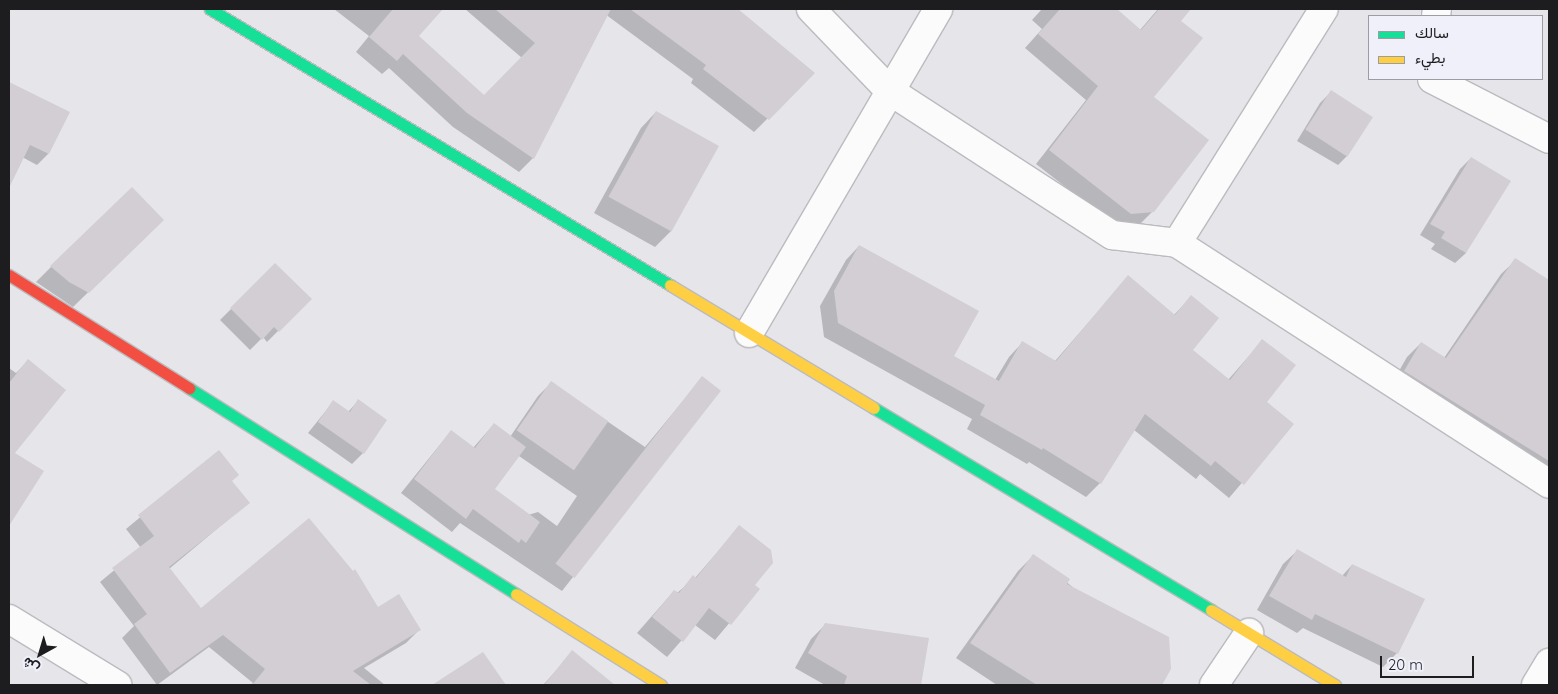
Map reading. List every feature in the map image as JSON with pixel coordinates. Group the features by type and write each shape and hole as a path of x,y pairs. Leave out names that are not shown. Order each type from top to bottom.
{"street":[{"path":"210,9 1335,685"},
{"path":"811,9 890,92 1112,235 1177,243 1549,484"},
{"path":"749,333 938,9"},
{"path":"1177,243 1324,9"},
{"path":"1434,80 1549,139"},
{"path":"9,275 661,685"},
{"path":"9,619 118,685"},
{"path":"1214,685 1248,633"},
{"path":"1536,685 1549,663"}],"building":[{"path":"393,9 443,9 419,36 484,95 535,43 495,9 611,9 534,159 467,113 403,54 397,61 369,37"},
{"path":"630,9 738,9 815,73 769,120 703,69 706,65"},
{"path":"1060,9 1117,9 1141,30 1159,9 1191,9 1181,21 1203,38 1154,97 1209,140 1154,212 1131,214 1049,150 1098,86 1038,34"},
{"path":"9,82 70,112 49,154 30,145 9,188"},
{"path":"1331,90 1373,117 1347,157 1305,129"},
{"path":"656,111 719,146 671,232 608,197"},
{"path":"1471,157 1511,181 1466,253 1441,238 1445,232 1430,224"},
{"path":"132,187 164,220 89,293 69,282 50,266"},
{"path":"859,245 979,311 954,356 999,381 1022,341 1056,361 1128,275 1175,315 1191,295 1219,318 1193,350 1230,380 1262,339 1296,365 1267,402 1294,424 1244,485 1215,461 1211,466 1145,414 1101,484 1043,448 1042,450 980,415 985,405 838,323 834,291"},
{"path":"1515,258 1549,280 1549,461 1404,371 1421,342 1446,358"},
{"path":"275,263 312,299 279,332 274,327 262,340 230,308"},
{"path":"28,359 66,390 15,453 44,471 9,526 9,383"},
{"path":"702,376 721,391 574,578 555,564"},
{"path":"551,381 608,421 574,470 517,430"},
{"path":"358,399 387,420 364,454 318,422 333,400 350,412"},
{"path":"494,423 526,447 495,489 540,522 526,543 521,539 519,543 473,509 466,519 414,479 451,430 475,448"},
{"path":"219,450 239,475 232,481 250,503 169,567 201,608 309,518 353,571 355,569 378,607 399,594 421,630 353,671 371,685 252,685 265,669 223,635 170,673 134,624 147,614 112,568 154,536 138,515"},
{"path":"739,525 771,550 773,563 755,585 760,589 731,625 709,608 683,642 652,617 674,590 679,593 693,575 696,578"},
{"path":"1297,549 1346,577 1352,564 1425,599 1398,654 1315,614 1312,620 1269,596"},
{"path":"1033,554 1070,579 1067,584 1169,637 1171,669 1162,685 1037,685 970,643"},
{"path":"825,623 929,638 921,685 844,685 847,676 808,653"},
{"path":"572,650 615,685 544,685"},
{"path":"483,652 506,685 432,685"}],"traffic: fast":[{"path":"210,9 670,285"},
{"path":"189,388 516,594"},
{"path":"874,408 1211,610"}],"traffic: slow":[{"path":"670,285 874,408"},
{"path":"516,594 661,685"},
{"path":"1211,610 1335,685"}],"traffic: jam":[{"path":"9,275 189,388"}]}
